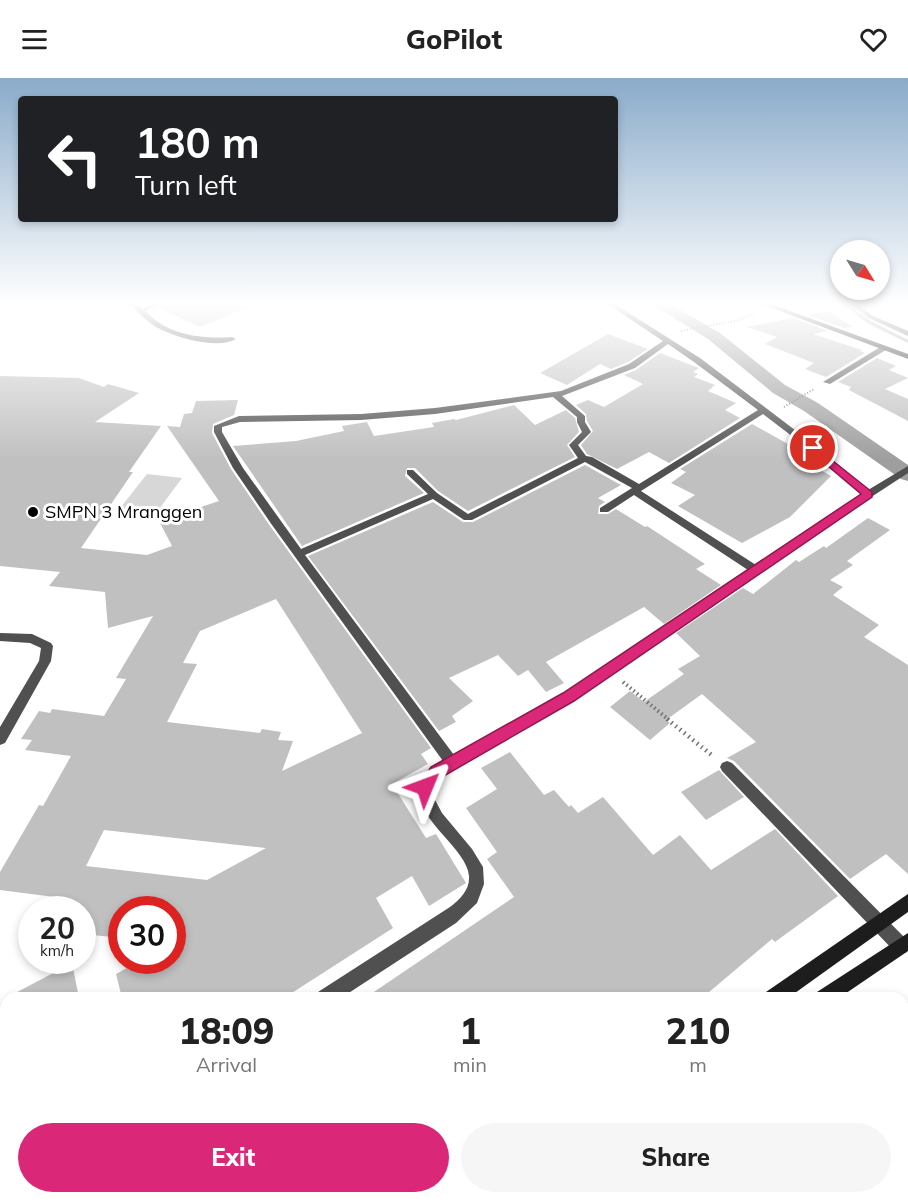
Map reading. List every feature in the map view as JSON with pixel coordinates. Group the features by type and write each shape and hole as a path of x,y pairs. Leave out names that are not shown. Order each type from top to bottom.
{"main road":[{"path":"780,992 908,902"},
{"path":"832,992 904,944"}],"street":[{"path":"452,763 298,554 238,468 217,428 220,424 236,419 361,417 473,406 555,394 586,386 632,366 646,355"},
{"path":"694,355 868,495"},
{"path":"823,384 872,355"},
{"path":"555,394 582,416 580,422 587,432 573,445 583,459"},
{"path":"604,510 764,410"},
{"path":"410,472 434,495 465,518 472,518 583,459 589,459 756,570"},
{"path":"333,992 437,925 471,898 477,885 477,873 472,862 443,826 425,794 425,787 436,772 568,697 908,469"},
{"path":"298,554 434,495"},
{"path":"0,637 41,641 47,646 47,652 0,739"},
{"path":"727,767 878,922 904,944"}],"path":[{"path":"781,409 823,384"},
{"path":"603,674 628,684 727,767"}],"shaded area":[{"path":"147,474 182,478 154,516 117,512"}],"building":[{"path":"571,355 638,355 611,369 600,364 567,385 540,373"},
{"path":"657,355 666,355 699,368 693,372 698,374 694,377 715,385 708,391 736,403 725,410 740,418 669,463 649,452 617,469 587,454 581,445 593,431 586,414 576,405 588,400 604,407 643,384 624,375 636,370"},
{"path":"795,355 861,355 826,377 805,369 814,363"},
{"path":"877,358 896,366 889,370 908,378 885,389 908,399 908,421 849,390 851,387 838,382"},
{"path":"0,376 79,378 104,387 108,384 139,393 95,422 161,426 129,472 133,472 81,548 147,555 172,546 159,521 219,501 167,426 180,427 184,414 192,413 196,401 238,400 234,415 213,424 212,433 231,469 270,526 431,748 421,754 428,764 392,784 426,838 436,834 466,883 429,906 412,876 376,898 393,928 293,992 120,992 116,974 186,974 186,896 108,896 108,937 96,935 96,896 47,896 0,890 0,872 39,805 43,806 71,756 25,750 32,740 21,739 39,711 50,713 52,709 104,716 126,679 116,678 153,616 108,628 105,592 49,586 60,572 0,566","holes":["276,599 362,733 282,771 293,741 278,740 281,732 262,729 260,733 167,722 197,664 183,663 200,631","104,830 266,848 207,880 86,866"]},
{"path":"514,405 535,425 566,410 575,418 579,432 567,445 575,457 468,511 438,491 415,468 407,468 405,476 424,493 302,546 233,446 296,441 344,431 342,426 367,422 374,436 434,427 432,423 456,420"},
{"path":"752,424 813,458 805,461 831,476 790,517 742,543 678,506 695,495 671,483 686,472 680,469"},
{"path":"585,465 621,485 598,498 605,502 599,506 598,514 608,514 616,509 645,527 647,526 705,564 696,569 721,585 664,624 644,607 546,662 564,683 546,692 528,670 518,676 498,655 449,678 473,701 452,716 456,722 439,731 308,556 433,502 463,522 473,522"},
{"path":"868,518 890,530 847,561 853,565 830,580 843,587 833,595 879,625 864,637 908,665 908,874 886,854 850,879 734,761 727,758 756,742 702,694 666,720 670,723 650,740 610,707 630,691 644,702 684,674 678,669 700,656 676,633 743,588 753,594 796,560 799,562 824,546 826,548"},
{"path":"510,752 544,795 554,790 569,807 571,805 578,813 603,797 653,855 680,835 711,870 775,829 838,896 775,942 772,939 709,992 374,992 514,897 487,859 497,852 466,808 497,789 481,768"},
{"path":"719,770 744,797 706,820 681,792"},
{"path":"51,974 74,974 78,992 17,992"}],"waterway":[{"path":"738,355 779,389 811,407 908,475"}],"place":[{"name":"SMPN 3 Mranggen","path":"33,512"}],"route":[{"path":"425,787 436,772 568,697 868,495 813,448"}]}
